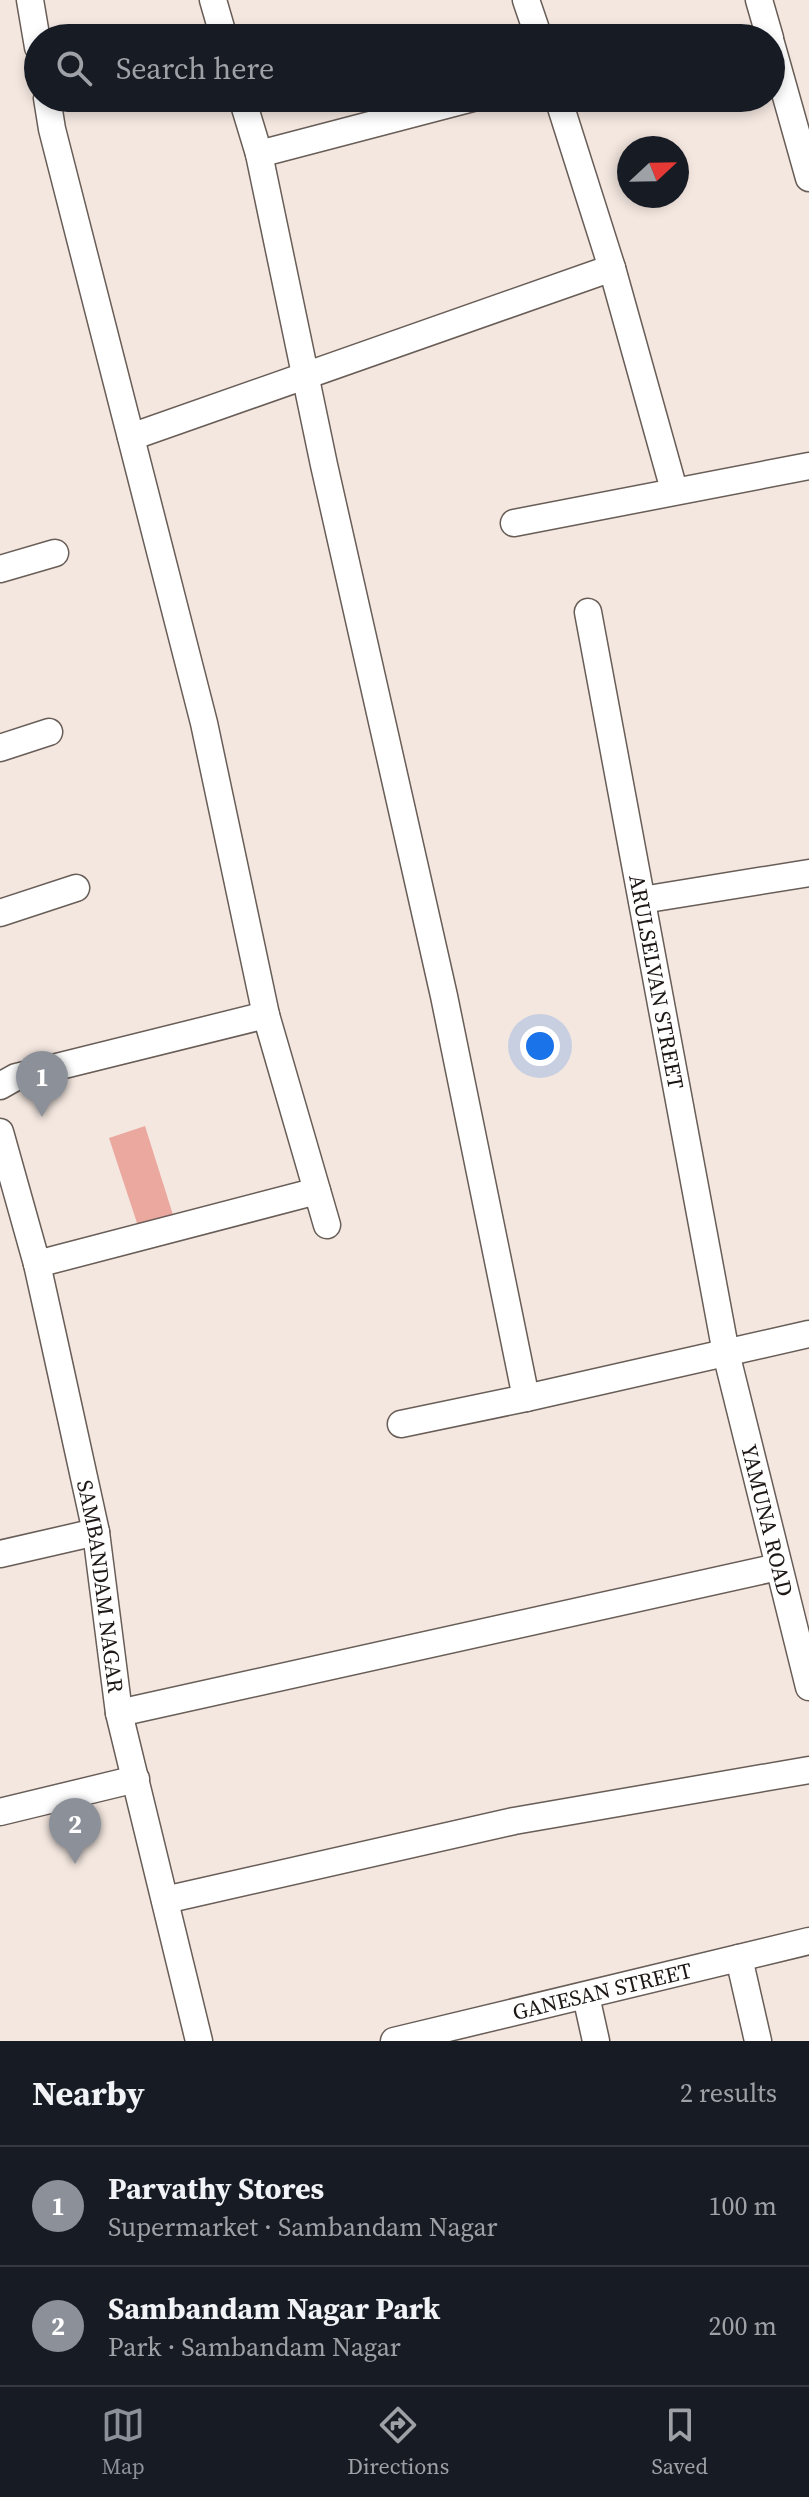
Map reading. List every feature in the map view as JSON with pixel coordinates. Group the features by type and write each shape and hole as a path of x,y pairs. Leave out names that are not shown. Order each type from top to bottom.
{"street":[{"path":"30,0 34,24"},
{"path":"213,0 220,24"},
{"path":"526,0 534,24"},
{"path":"759,0 766,24"},
{"path":"785,93 809,178"},
{"path":"49,112 204,723 266,1015 327,1225"},
{"path":"246,112 259,154 305,375 444,996 526,1398"},
{"path":"259,154 420,112"},
{"path":"562,112 612,268 674,490"},
{"path":"131,437 612,268"},
{"path":"514,523 809,466"},
{"path":"0,569 55,553"},
{"name":"ARULSELVAN STREET","path":"588,612 726,1353"},
{"path":"0,748 49,732"},
{"path":"642,900 809,873"},
{"path":"0,913 76,888"},
{"path":"0,1086 16,1077 266,1015"},
{"name":"SAMBANDAM NAGAR","path":"0,1132 37,1264 96,1532 119,1713 199,2041"},
{"path":"37,1264 317,1191"},
{"path":"401,1424 809,1334"},
{"name":"YAMUNA ROAD","path":"726,1353 809,1687"},
{"path":"0,1554 96,1532"},
{"path":"119,1713 778,1567"},
{"path":"165,1900 514,1821 809,1770"},
{"path":"0,1812 136,1779"},
{"name":"GANESAN STREET","path":"394,2041 809,1941"},
{"path":"739,1958 758,2041"},
{"path":"586,1996 596,2041"}],"building":[{"path":"145,1126 174,1218 139,1229 109,1138"}],"place":[{"name":"Parvathy Stores","path":"42,1117"},
{"name":"Sambandam Nagar Park","path":"75,1864"}]}
